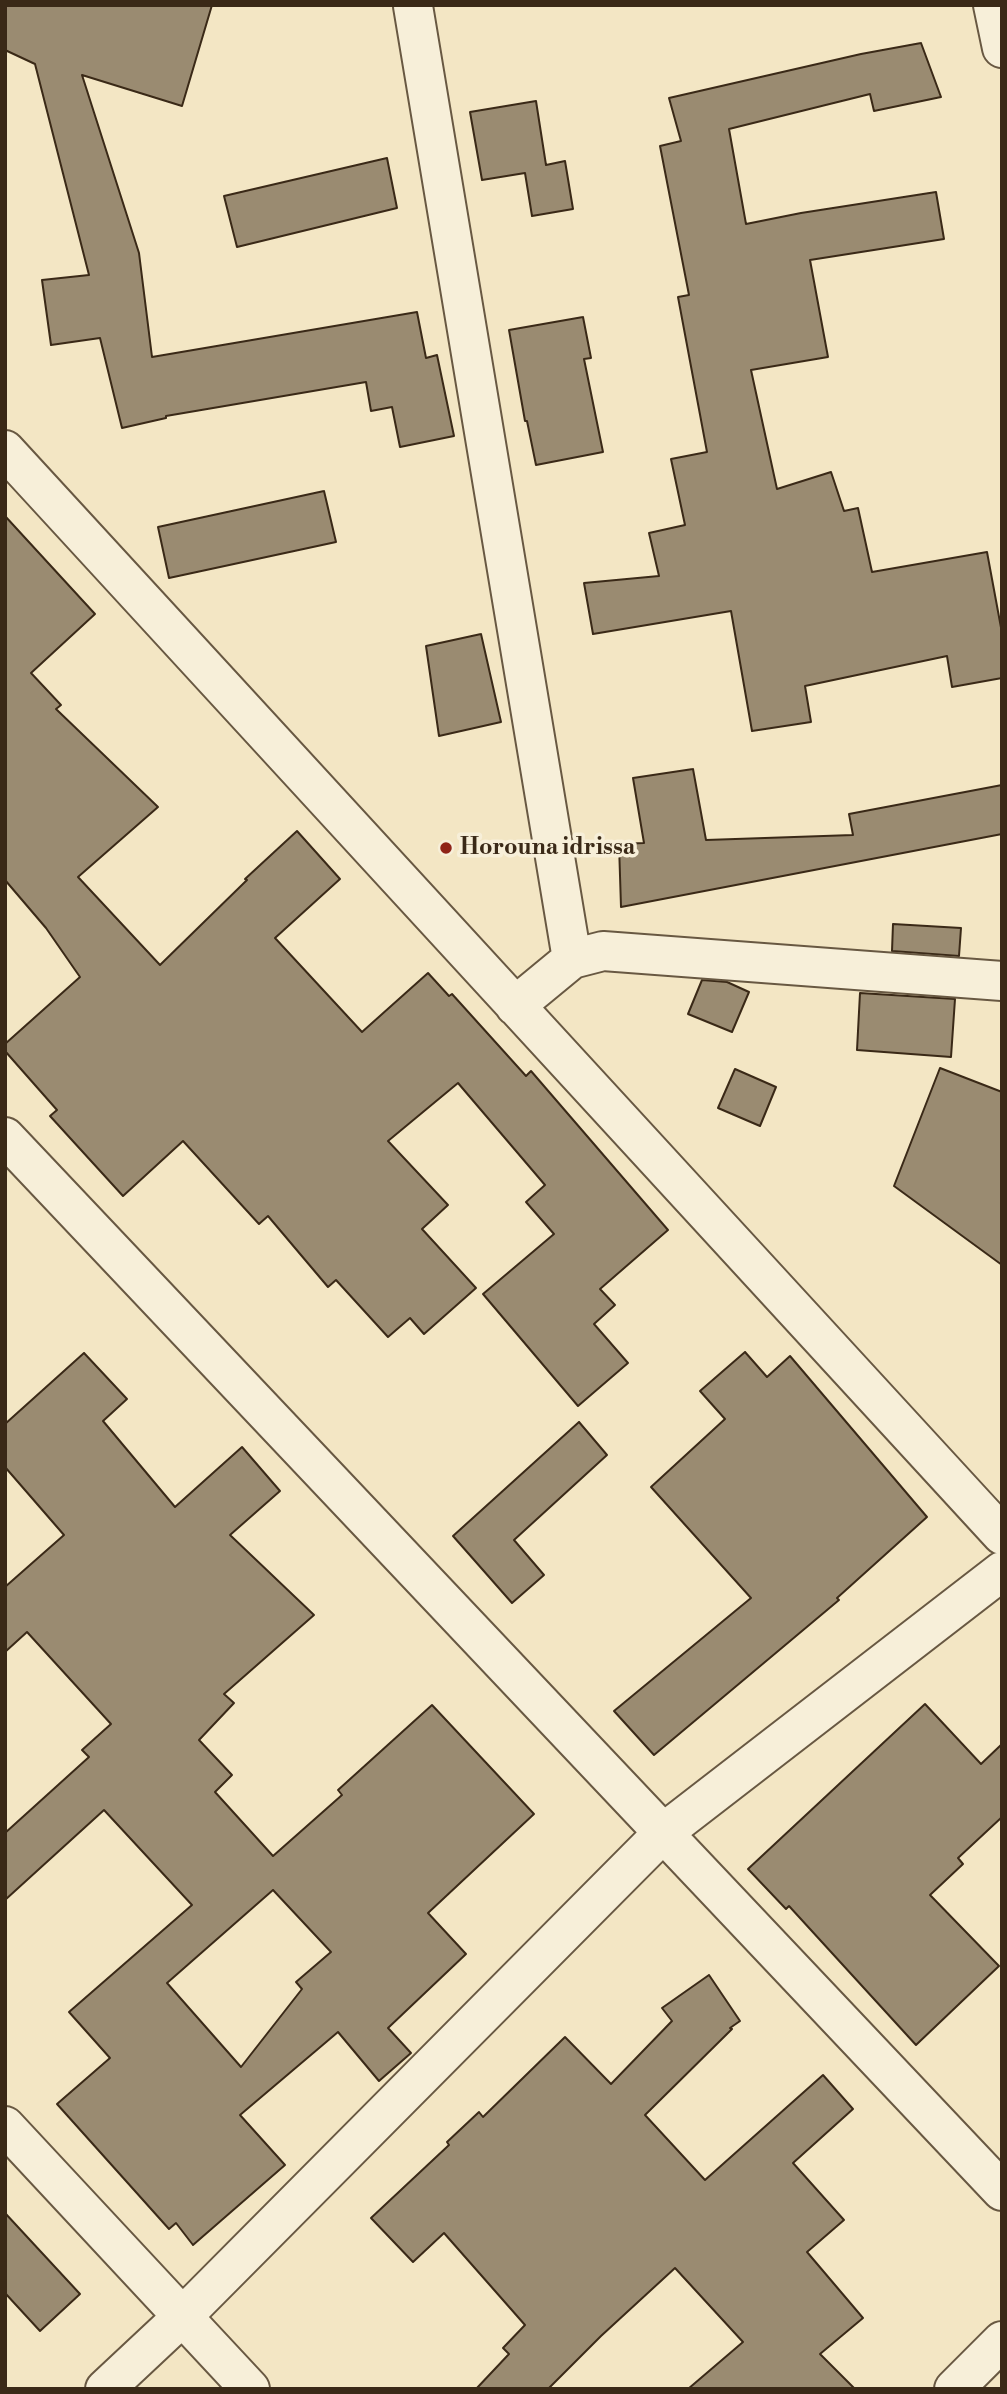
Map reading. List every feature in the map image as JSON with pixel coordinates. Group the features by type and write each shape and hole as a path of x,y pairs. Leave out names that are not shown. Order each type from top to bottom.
{"street":[{"path":"414,5 572,959"},
{"path":"993,5 1002,48"},
{"path":"5,450 1002,1535"},
{"path":"515,1006 572,959 603,951 1002,981"},
{"path":"5,1137 1002,2191"},
{"path":"105,2389 183,2316 663,1833 1002,1571"},
{"path":"5,2126 250,2389"},
{"path":"954,2389 1002,2341"}],"building":[{"path":"5,5 212,5 182,106 82,75 139,253 152,357 417,312 426,358 437,355 454,436 400,447 392,407 371,411 366,382 166,416 122,428 100,338 51,345 42,280 89,275 35,64 5,50"},
{"path":"921,43 941,97 874,111 870,94 729,129 746,224 936,192 944,239 810,260 828,357 751,370 777,489 831,472 844,511 858,508 872,572 987,552 1002,633 1002,678 952,687 947,656 805,686 811,722 752,731 731,611 593,634 584,583 659,576 649,533 685,525 671,459 707,452 678,297 689,295 660,146 681,141 669,98"},
{"path":"536,101 546,165 565,161 573,209 532,216 525,173 482,180 470,112"},
{"path":"387,158 397,208 237,247 224,196"},
{"path":"583,317 591,358 584,359 603,452 536,465 525,421 509,330"},
{"path":"324,491 336,542 169,578 158,527"},
{"path":"5,516 95,614 31,673 61,705 56,709 158,807 78,877 160,965 297,831 340,879 275,938 362,1032 428,973 449,996 452,994 526,1076 531,1071 668,1230 600,1289 615,1305 594,1324 628,1363 578,1406 483,1294 554,1234 526,1202 545,1185 458,1083 388,1141 448,1205 422,1229 476,1288 424,1334 410,1318 388,1337 336,1280 328,1287 268,1216 259,1224 183,1141 123,1196 50,1116 57,1110 5,1051 5,1044 80,977 46,928 5,880"},
{"path":"481,634 501,722 439,736 426,646"},
{"path":"693,769 706,840 853,835 849,814 1002,785 1002,834 621,907 619,844 644,843 633,778"},
{"path":"893,924 961,928 959,956 892,951"},
{"path":"702,980 727,982 749,992 732,1032 688,1014"},
{"path":"860,993 955,999 951,1057 857,1050"},
{"path":"940,1068 1002,1092 1002,1265 894,1186"},
{"path":"735,1069 776,1087 760,1126 718,1108"},
{"path":"745,1352 767,1377 790,1356 927,1517 837,1598 839,1600 654,1755 614,1711 751,1598 651,1487 725,1419 700,1391"},
{"path":"84,1353 127,1399 103,1421 175,1507 242,1447 280,1491 230,1535 314,1615 224,1694 234,1703 199,1740 232,1775 215,1792 273,1856 342,1795 338,1790 432,1705 534,1814 428,1913 466,1954 388,2028 411,2053 379,2081 338,2032 240,2115 285,2165 193,2245 176,2223 169,2229 57,2104 110,2058 69,2012 192,1905 104,1810 5,1900 5,1833 89,1757 82,1750 111,1724 27,1632 5,1652 5,1587 64,1535 5,1467 5,1424","holes":["273,1890 331,1952 296,1982 302,1989 241,2067 167,1983"]},
{"path":"579,1422 607,1455 514,1540 544,1575 512,1603 453,1536"},
{"path":"925,1704 981,1764 1002,1744 1002,1817 958,1858 963,1864 930,1895 999,1966 916,2045 789,1906 786,1909 748,1869"},
{"path":"709,1975 740,2021 645,2115 705,2180 823,2075 853,2109 793,2163 844,2220 807,2252 863,2318 820,2354 855,2389 688,2389 743,2342 675,2268 548,2389 476,2389 509,2354 503,2348 525,2325 444,2233 413,2262 371,2218 449,2145 447,2142 479,2112 483,2117 565,2037 611,2084 672,2021 662,2008"},
{"path":"5,2213 80,2294 40,2331 5,2293"}],"place":[{"name":"Horouna idrissa","path":"446,848"}]}
